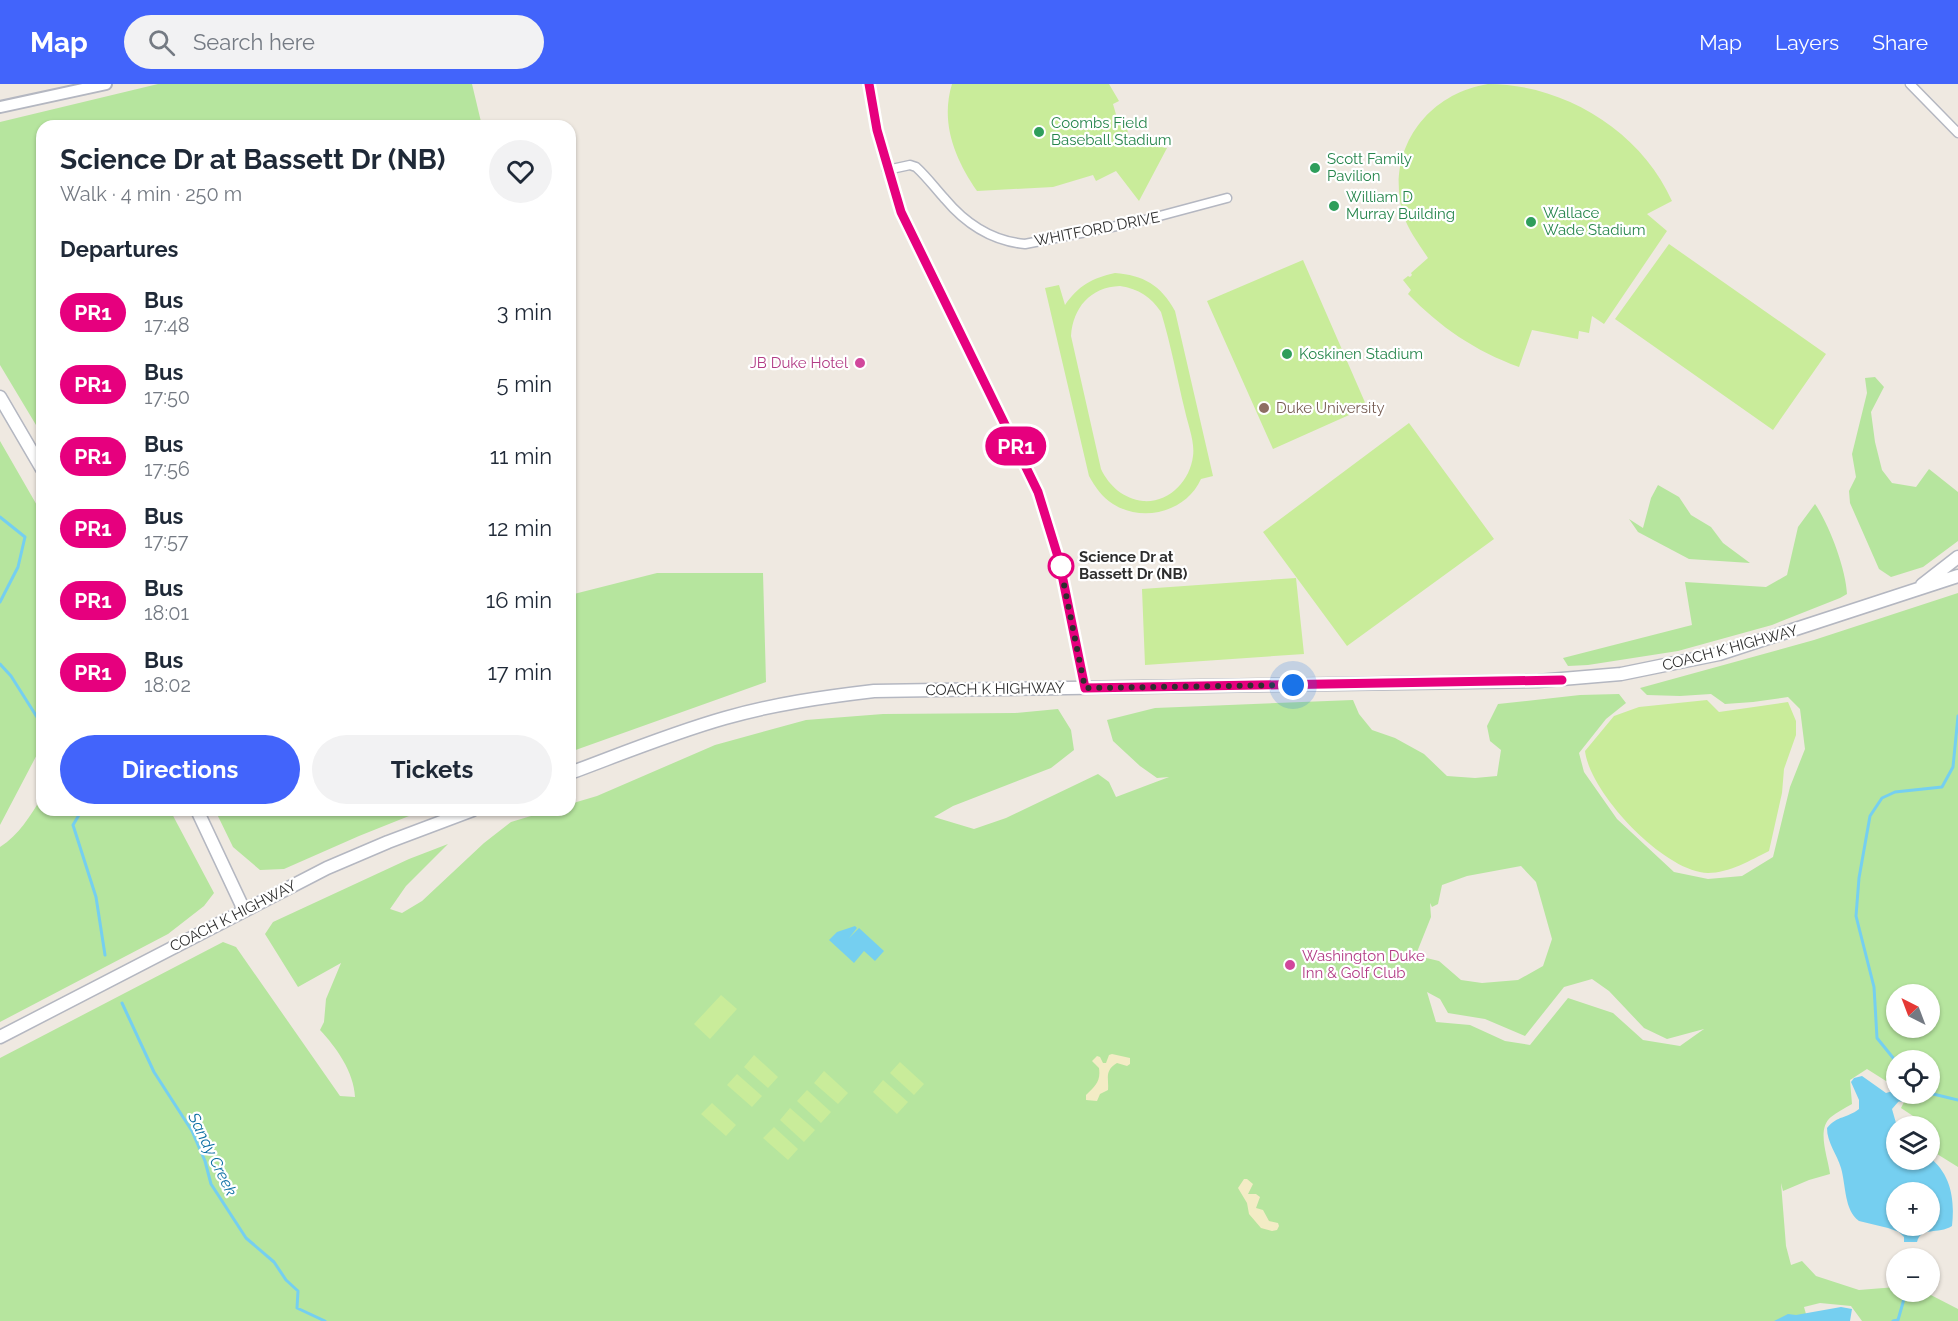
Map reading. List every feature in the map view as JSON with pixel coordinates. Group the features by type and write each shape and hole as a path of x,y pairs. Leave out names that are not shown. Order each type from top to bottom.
{"main road":[{"path":"0,397 36,459"},
{"path":"1914,591 1958,557"},
{"name":"COACH K HIGHWAY","path":"576,771 680,732 726,718 794,702 874,692 1538,681 1604,676 1653,669 1719,654 1958,576"},
{"path":"200,816 244,910"},
{"name":"COACH K HIGHWAY","path":"0,1037 327,868 457,816"}],"street":[{"path":"0,107 106,84"},
{"path":"869,84 877,130 901,212 1038,492 1059,560 1085,688"},
{"path":"1910,84 1958,133"},
{"name":"WHITFORD DRIVE","path":"887,170 897,166 916,167 946,201 981,232 1009,243 1025,244 1137,222 1227,198"}],"green space":[{"path":"158,84 472,84 481,120 36,120 36,425 0,365 0,122"},
{"name":"Coombs Field Baseball Stadium","path":"952,84 1109,84 1119,101 1113,104 1119,125 1126,124 1130,142 1167,148 1139,201 1116,171 1096,181 1093,175 1053,187 977,191 962,166 952,140 948,113"},
{"name":"Wallace Wade Stadium","path":"1488,84 1516,86 1544,92 1597,116 1641,153 1658,176 1672,201 1647,214 1667,231 1604,324 1592,316 1589,333 1579,331 1578,339 1532,330 1519,367 1459,337 1408,294 1411,290 1403,280 1410,277 1411,273 1428,258 1403,214 1399,191 1400,169 1406,148 1416,129 1429,113 1446,100 1466,90"},
{"path":"1669,244 1826,354 1773,430 1615,319"},
{"name":"Koskinen Stadium","path":"1303,260 1367,407 1273,449 1207,301"},
{"path":"1125,274 1143,279 1164,294 1175,311 1213,476 1201,479 1185,500 1163,511 1137,513 1125,510 1105,498 1089,476 1045,288 1059,285 1065,305 1080,288 1092,280 1107,275","holes":["1120,286 1144,294 1161,312 1193,445 1191,465 1183,482 1169,494 1152,501 1136,500 1123,494 1108,481 1101,469 1071,336 1075,317 1085,301 1100,290"]},
{"path":"1875,377 1884,387 1871,412 1882,470 1892,483 1916,487 1929,469 1958,492 1958,541 1923,567 1891,577 1879,569 1850,503 1849,491 1856,477 1852,454 1867,393 1865,378"},
{"path":"1409,423 1494,539 1347,646 1263,532"},
{"path":"0,441 36,504 36,756 0,825"},
{"path":"1658,485 1679,497 1691,515 1711,527 1723,543 1750,563 1689,559 1638,532 1629,519 1643,528 1651,498"},
{"path":"1815,504 1836,547 1844,572 1847,594 1772,625 1678,651 1568,666 1563,658 1692,625 1685,582 1766,587 1787,575 1798,527"},
{"path":"657,573 763,573 766,682 576,750 576,593"},
{"path":"1296,578 1304,654 1145,665 1142,589"},
{"path":"1958,593 1958,1167 1940,1156 1940,1116 1913,1116 1901,1108 1903,1104 1940,1104 1940,1050 1886,1050 1886,1081 1867,1069 1850,1080 1852,1104 1827,1122 1824,1129 1824,1144 1830,1174 1783,1191 1781,1183 1786,1246 1791,1265 1802,1261 1816,1276 1859,1290 1886,1288 1886,1302 1940,1302 1940,1300 1958,1309 1958,1321 1862,1321 1851,1306 1820,1303 1804,1307 1808,1321 0,1321 0,1058 223,942 236,947 340,1096 355,1097 348,1069 320,1030 324,1022 326,999 341,963 298,987 265,934 273,922 409,859 448,844 406,886 390,909 402,913 422,901 484,843 511,822 531,816 576,816 576,802 597,796 715,745 806,720 883,714 1015,713 1058,709 1071,730 1074,750 1051,768 953,806 934,817 974,829 1006,818 1098,774 1109,782 1116,797 1169,777 1157,778 1140,766 1113,741 1107,720 1155,708 1353,700 1359,714 1372,730 1395,738 1424,754 1447,776 1475,778 1497,776 1501,750 1490,741 1487,726 1498,704 1580,695 1619,694 1626,703 1606,719 1579,753 1584,772 1617,819 1674,872 1708,879 1742,876 1773,857 1790,787 1805,749 1800,709 1788,697 1725,704 1711,694 1647,695 1640,688 1814,640","holes":["1521,866 1536,882 1552,939 1543,966 1518,980 1482,983 1461,980 1439,961 1418,956 1416,961 1415,957 1431,917 1430,903 1432,907 1438,904 1442,885 1467,876","1592,979 1609,991 1644,1028 1667,1039 1704,1029 1680,1046 1643,1040 1613,1013 1568,998 1530,1045 1505,1041 1470,1025 1436,1022 1427,992 1440,999 1448,1013 1485,1019 1525,1036 1564,987"]},
{"path":"1707,700 1719,712 1788,702 1796,721 1796,735 1784,769 1782,793 1769,851 1732,868 1708,873 1690,869 1671,859 1651,845 1632,827 1600,788 1585,751 1614,716 1639,707"},
{"path":"36,806 36,816 173,816 214,893 204,906 168,934 0,1022 0,847 18,831"},
{"path":"218,816 409,816 284,869 260,870 233,847"},
{"path":"721,995 737,1009 710,1039 694,1024"},
{"path":"754,1055 778,1077 768,1088 744,1067"},
{"path":"900,1062 924,1084 914,1095 890,1073"},
{"path":"824,1071 848,1093 838,1104 814,1083"},
{"path":"737,1074 762,1096 752,1107 727,1085"},
{"path":"883,1080 908,1102 897,1114 873,1092"},
{"path":"807,1090 831,1112 821,1123 797,1101"},
{"path":"712,1103 736,1125 726,1136 701,1114"},
{"path":"790,1108 815,1130 804,1142 780,1120"},
{"path":"774,1127 798,1149 788,1160 763,1138"}],"sand":[{"path":"1109,1055 1130,1058 1130,1064 1127,1066 1117,1063 1113,1066 1108,1075 1108,1090 1100,1094 1097,1101 1086,1100 1086,1095 1095,1086 1099,1077 1099,1068 1092,1061 1097,1056 1103,1063 1106,1063"},
{"path":"1244,1179 1253,1184 1248,1194 1256,1194 1260,1197 1256,1208 1263,1210 1269,1221 1278,1223 1277,1230 1261,1228 1249,1214 1247,1203 1238,1188"}],"water":[{"path":"855,926 857,928 849,938 859,928 884,951 875,961 864,951 854,963 829,940 837,932"},
{"path":"1862,1076 1886,1093 1886,1104 1896,1104 1892,1109 1894,1116 1886,1116 1886,1170 1940,1169 1947,1179 1952,1197 1952,1226 1940,1230 1940,1182 1886,1182 1886,1228 1859,1221 1854,1216 1848,1204 1841,1168 1827,1128 1835,1121 1859,1109 1859,1100 1851,1082 1854,1078"},
{"path":"1920,1236 1917,1242 1904,1242 1904,1237"},
{"path":"1841,1307 1852,1309 1850,1321 1774,1321 1788,1314 1796,1315"}],"waterway":[{"path":"0,517 25,537 18,567 0,602"},
{"name":"Sandy Creek","path":"0,664 11,676 36,716"},
{"path":"1887,1050 1877,1038 1874,987 1856,916 1859,878 1870,816 1882,798 1895,792 1942,787 1953,767 1958,716"},
{"name":"Sandy Creek","path":"78,816 73,825 96,897 105,955"},
{"name":"Sandy Creek","path":"122,1003 154,1072 192,1131 205,1161 211,1184 246,1238 274,1262 286,1280 298,1291 297,1308 325,1321"},
{"path":"1940,1096 1958,1100"},
{"path":"1893,1321 1898,1320 1903,1302"}],"bus line":[{"name":"PR1","path":"869,84 877,130 892,188 901,212 1038,492 1059,560 1076,634 1085,688 1562,680"}],"place":[{"name":"Coombs Field Baseball Stadium","path":"1039,132"},
{"name":"Scott Family Pavilion","path":"1315,168"},
{"name":"William D Murray Building","path":"1334,206"},
{"name":"Wallace Wade Stadium","path":"1531,222"},
{"name":"Koskinen Stadium","path":"1287,354"},
{"name":"JB Duke Hotel","path":"860,363"},
{"name":"Duke University","path":"1264,408"},
{"name":"Science Dr at Bassett Dr (NB)","path":"1061,566"},
{"name":"Washington Duke Inn & Golf Club","path":"1290,965"}],"route":[{"path":"1061,566 1059,560 1076,634 1085,688 1293,685"}]}
